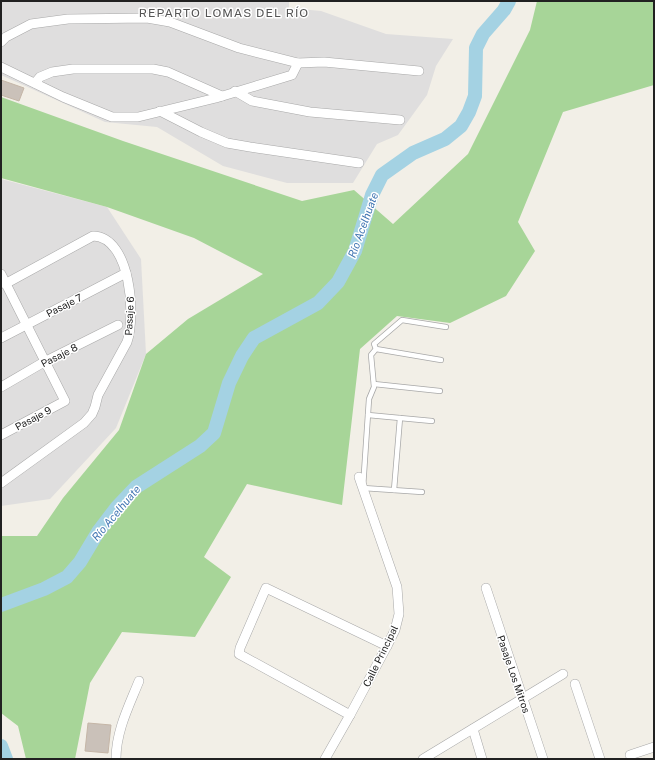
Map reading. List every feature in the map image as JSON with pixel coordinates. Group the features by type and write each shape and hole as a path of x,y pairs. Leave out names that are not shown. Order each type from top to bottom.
{"street":[{"path":"1,42 6,37 31,24 68,19 146,18 170,22 239,48 298,63 324,62 419,71"},
{"path":"1,67 63,97 112,117 138,117 222,96 292,75 298,63"},
{"path":"34,83 40,77 52,72 72,69 153,69 168,72 222,96"},
{"path":"235,91 252,101 310,112 400,120"},
{"path":"160,111 201,132 227,143 359,163"},
{"name":"Pasaje 6","path":"1,483 84,423 92,414 98,395 127,342 130,333 130,288 126,273 120,255 107,240 101,236 93,236 5,284"},
{"name":"Pasaje 7","path":"1,338 126,273"},
{"path":"1,274 44,362"},
{"name":"Pasaje 8","path":"1,387 44,362 118,325"},
{"name":"Pasaje 9","path":"1,435 65,402 44,362"},
{"name":"Calle Principal","path":"325,759 387,646 395,630 399,614 397,587 359,477"},
{"path":"350,715 239,654 240,648 266,588 387,646"},
{"name":"Pasaje Los Mitros","path":"486,588 543,759"},
{"path":"423,759 563,674"},
{"path":"116,759 116,744 124,717 139,682"},
{"path":"575,684 600,759"},
{"path":"472,729 482,759"},
{"path":"630,755 654,747"}],"lane":[{"path":"376,349 374,344 402,320 446,327"},
{"path":"376,349 441,360"},
{"path":"376,349 371,355 374,387 369,399 363,488 422,492"},
{"path":"374,384 440,392"},
{"path":"368,415 432,421"},
{"path":"394,490 400,418"}],"shaded area":[{"path":"1,1 289,1 289,8 321,11 386,34 453,39 436,66 427,95 398,135 377,144 353,183 287,183 223,166 157,127 105,122 1,75"},
{"path":"1,179 107,207 141,259 146,354 116,428 50,499 1,506"}],"green space":[{"path":"537,1 654,1 654,85 563,112 518,222 535,251 506,296 450,323 397,316 360,349 342,505 247,484 204,557 231,577 195,637 122,632 90,683 75,759 26,759 18,726 1,713 1,536 37,536 63,498 119,430 146,354 188,319 263,274 194,238 107,207 1,178 1,97 123,141 302,201 354,190 393,224 468,154 530,30"}],"building":[{"path":"1,80 24,88 19,101 1,95"},
{"path":"88,723 111,725 108,753 85,751"}],"waterway":[{"name":"Río Acelhuate","path":"1,605 44,589 67,577 80,562 98,532 117,507 136,487 200,446 214,433 229,383 242,356 254,338 318,303 338,282 355,251 372,195 382,175 413,153 445,139 461,126 469,112 475,96 476,48 483,34 504,10 509,1"},
{"name":"Río Acelhuate","path":"1,746 6,759"}],"district":[{"name":"REPARTO LOMAS DEL RÍO","path":"224,13"}]}
